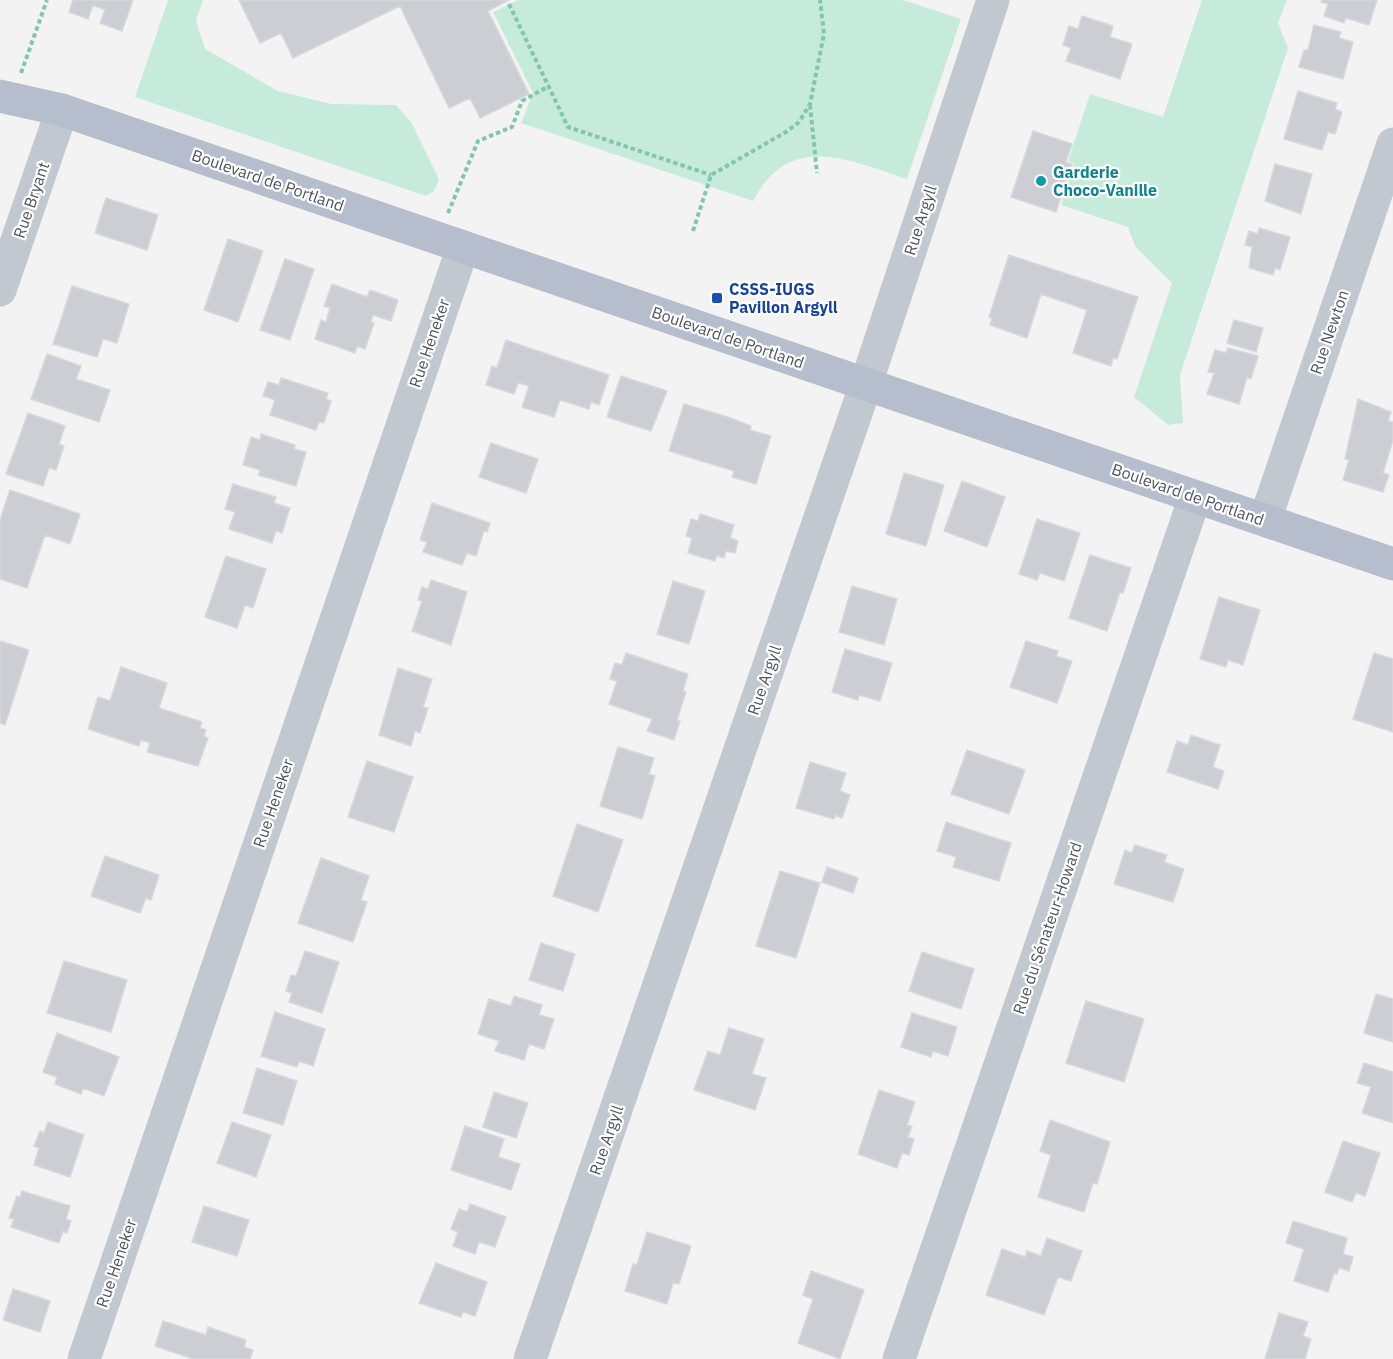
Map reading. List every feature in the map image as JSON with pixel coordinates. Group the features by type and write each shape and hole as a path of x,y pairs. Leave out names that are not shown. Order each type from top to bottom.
{"main road":[{"name":"Boulevard de Portland","path":"6,84 62,110 1393,564"}],"street":[{"name":"Rue Argyll","path":"530,1359 866,384 993,0"},
{"name":"Rue Bryant","path":"0,290 62,110"},
{"name":"Rue Newton","path":"1265,520 1393,144"},
{"name":"Rue Heneker","path":"84,1359 451,242"},
{"name":"Rue du Sénateur-Howard","path":"899,1359 1195,496"}],"path":[{"path":"6,84 47,0"},
{"path":"817,173 810,104 824,34 820,0"},
{"path":"509,4 568,127 711,175"},
{"path":"451,242 478,141 512,127 522,100 549,86"},
{"path":"693,231 711,175 800,122 810,104"}],"green space":[{"path":"168,0 203,0 196,21 205,49 278,91 331,104 396,105 411,122 439,179 434,191 426,196 135,97"},
{"path":"518,0 903,0 961,19 907,179 842,159 802,158 784,165 768,179 753,201 521,123 533,93 493,12"},
{"path":"1202,0 1287,0 1278,23 1288,48 1180,375 1183,423 1168,425 1134,397 1172,283 1135,246 1128,227 1061,205 1074,163 1068,161 1090,94 1163,117"}],"building":[{"path":"73,0 133,0 122,31 100,23 105,10 93,5 88,19 69,12"},
{"path":"239,0 509,0 488,11 529,94 480,118 470,98 449,108 400,6 293,58 281,33 260,43"},
{"path":"1322,0 1377,0 1369,25 1346,18 1344,23 1324,16 1328,4 1321,2"},
{"path":"1082,16 1113,26 1110,37 1132,44 1120,79 1066,61 1071,48 1063,45 1069,26 1078,29"},
{"path":"1314,25 1341,32 1339,38 1353,42 1343,79 1299,67 1304,50 1308,50"},
{"path":"1298,91 1337,103 1335,109 1342,112 1335,134 1328,132 1322,150 1284,139"},
{"name":"Garderie Choco-Vanille","path":"1033,131 1072,144 1066,162 1072,164 1056,212 1011,197"},
{"path":"1275,164 1312,174 1301,214 1265,201"},
{"path":"106,198 158,215 147,250 95,233"},
{"path":"1259,228 1290,237 1280,270 1275,268 1273,275 1249,268 1252,247 1245,245 1249,231 1258,234"},
{"path":"228,239 263,251 238,322 204,310"},
{"path":"1009,255 1138,297 1117,359 1113,358 1111,366 1073,353 1087,310 1041,294 1027,338 990,325 992,318 989,317"},
{"path":"285,259 314,269 290,340 260,330"},
{"path":"332,284 367,297 370,290 398,300 391,321 373,315 371,322 374,323 365,349 357,346 355,353 315,339 321,320 326,322 330,308 324,306"},
{"path":"72,286 129,304 117,343 103,339 97,357 53,344"},
{"path":"1234,320 1263,328 1256,352 1227,343"},
{"path":"506,340 609,375 599,405 591,402 589,409 560,400 554,417 522,407 529,386 518,383 514,394 486,385 492,366 497,368"},
{"path":"1228,348 1258,356 1251,379 1247,377 1239,404 1207,394 1214,373 1208,372 1215,350 1226,353"},
{"path":"47,354 81,366 76,379 110,390 99,422 31,399"},
{"path":"621,376 667,391 651,431 607,417"},
{"path":"281,378 328,393 326,399 331,401 324,423 319,422 316,430 270,415 275,400 263,396 268,382 279,385"},
{"path":"1358,399 1391,412 1388,421 1393,422 1393,440 1383,473 1389,475 1383,492 1343,480 1349,460 1345,459"},
{"path":"684,404 728,417 751,426 750,430 771,436 756,484 732,477 734,471 669,451"},
{"path":"28,413 65,426 59,444 64,446 56,470 49,468 43,486 6,474"},
{"path":"261,434 295,445 294,449 306,452 296,486 258,475 260,470 243,465 251,437 260,440"},
{"path":"491,443 538,459 526,493 479,477"},
{"path":"904,473 944,485 926,546 886,534"},
{"path":"962,481 1005,497 987,547 944,531"},
{"path":"233,484 276,497 274,503 290,508 282,533 276,531 272,543 229,529 235,512 225,509"},
{"path":"10,490 80,514 70,544 45,535 27,588 0,579 0,520"},
{"path":"432,503 490,523 487,532 484,531 476,556 467,553 462,565 423,552 427,542 420,540"},
{"path":"700,514 734,525 730,538 738,541 735,553 726,551 724,558 717,555 715,561 688,553 692,538 686,536 691,519 698,521"},
{"path":"1037,519 1080,533 1064,581 1040,573 1037,580 1019,574"},
{"path":"1090,555 1131,568 1107,631 1069,618"},
{"path":"226,556 266,569 253,608 245,605 237,628 205,617"},
{"path":"431,580 467,592 451,645 412,631 422,601 418,600 422,587 428,589"},
{"path":"673,581 705,591 689,644 657,634"},
{"path":"852,586 897,599 884,645 839,632"},
{"path":"1219,597 1260,610 1243,665 1228,660 1226,667 1200,659"},
{"path":"0,641 29,650 5,725 0,723"},
{"path":"1026,641 1058,651 1056,656 1072,661 1057,703 1010,687"},
{"path":"845,649 892,663 880,701 859,695 858,700 832,692"},
{"path":"626,653 688,674 683,691 686,692 677,720 680,721 674,740 647,731 652,719 609,704 617,681 610,679 615,663 622,665"},
{"path":"1374,653 1393,659 1393,732 1353,719"},
{"path":"121,667 167,683 159,708 202,722 200,728 206,730 204,736 208,738 198,766 147,752 150,743 141,740 139,746 88,729 98,697 110,701"},
{"path":"398,668 432,679 423,707 428,708 420,733 415,731 411,746 379,735"},
{"path":"1191,735 1220,745 1213,767 1224,771 1218,789 1167,772 1177,741 1188,745"},
{"path":"618,747 654,758 649,774 655,776 642,819 600,806"},
{"path":"967,750 1025,770 1009,814 951,794"},
{"path":"367,761 413,777 394,832 348,817"},
{"path":"810,762 846,773 840,791 850,795 842,818 835,815 834,819 796,808"},
{"path":"946,822 1011,843 999,881 953,867 956,857 937,851"},
{"path":"577,824 623,840 598,912 553,896"},
{"path":"1135,845 1167,855 1164,862 1184,869 1173,902 1114,884 1125,850 1132,853"},
{"path":"105,856 159,875 151,900 146,898 140,913 91,896"},
{"path":"321,858 369,876 361,900 367,902 353,942 298,923"},
{"path":"827,867 858,878 853,893 822,882"},
{"path":"780,871 820,883 796,958 756,946"},
{"path":"541,943 575,954 563,991 529,980"},
{"path":"305,951 339,962 322,1013 289,1002 292,993 286,991 291,975 296,976"},
{"path":"922,952 974,969 961,1009 909,991"},
{"path":"64,961 127,980 111,1032 47,1013"},
{"path":"1376,994 1393,999 1393,1042 1364,1033"},
{"path":"514,996 542,1005 539,1015 554,1019 544,1049 529,1044 524,1060 495,1051 499,1041 478,1034 489,999 511,1006"},
{"path":"1086,1001 1144,1019 1124,1082 1066,1063"},
{"path":"275,1012 325,1029 313,1066 299,1061 297,1067 261,1056"},
{"path":"912,1013 957,1027 948,1056 933,1051 931,1057 901,1047"},
{"path":"729,1028 764,1039 752,1074 766,1078 755,1110 694,1090 708,1051 720,1055"},
{"path":"57,1033 119,1057 104,1096 83,1088 81,1094 55,1084 57,1077 43,1072"},
{"path":"1364,1063 1393,1072 1393,1123 1362,1113 1371,1087 1357,1083"},
{"path":"257,1068 297,1081 283,1125 243,1113"},
{"path":"879,1090 915,1102 907,1125 912,1126 908,1137 914,1139 909,1155 902,1153 897,1168 858,1154"},
{"path":"494,1092 528,1103 516,1138 483,1127"},
{"path":"1050,1120 1110,1142 1097,1184 1093,1183 1084,1212 1038,1197 1051,1155 1040,1151"},
{"path":"48,1122 84,1135 70,1177 34,1165 39,1148 34,1146 40,1131 44,1133"},
{"path":"232,1122 271,1135 256,1177 217,1163"},
{"path":"465,1126 504,1139 498,1157 520,1164 511,1190 451,1170"},
{"path":"1343,1141 1380,1153 1365,1196 1356,1193 1352,1202 1325,1192"},
{"path":"22,1191 70,1206 66,1219 71,1221 67,1233 63,1231 59,1243 11,1227 14,1219 9,1218 17,1196 20,1197"},
{"path":"470,1204 506,1217 495,1247 479,1242 475,1254 453,1246 458,1232 451,1229 459,1209 467,1212"},
{"path":"204,1206 249,1220 237,1256 192,1242"},
{"path":"1293,1221 1347,1238 1343,1254 1353,1257 1349,1271 1339,1268 1337,1274 1334,1273 1328,1292 1294,1281 1304,1249 1286,1243"},
{"path":"647,1232 691,1246 679,1284 673,1283 667,1304 625,1291 633,1264 637,1265"},
{"path":"1047,1238 1082,1251 1071,1281 1058,1277 1044,1315 986,1295 1002,1249 1025,1257 1027,1251 1041,1256"},
{"path":"436,1263 487,1282 475,1316 463,1312 461,1317 419,1303"},
{"path":"811,1271 864,1290 840,1359 798,1343 813,1299 803,1295"},
{"path":"13,1289 50,1301 40,1332 3,1320"},
{"path":"1279,1313 1308,1322 1303,1336 1311,1339 1305,1359 1265,1359"},
{"path":"163,1321 206,1335 208,1327 246,1340 244,1347 253,1350 250,1359 193,1359 155,1346"}],"place":[{"name":"Garderie Choco-Vanille","path":"1041,181"},
{"name":"CSSS-IUGS Pavillon Argyll","path":"717,298"}]}
